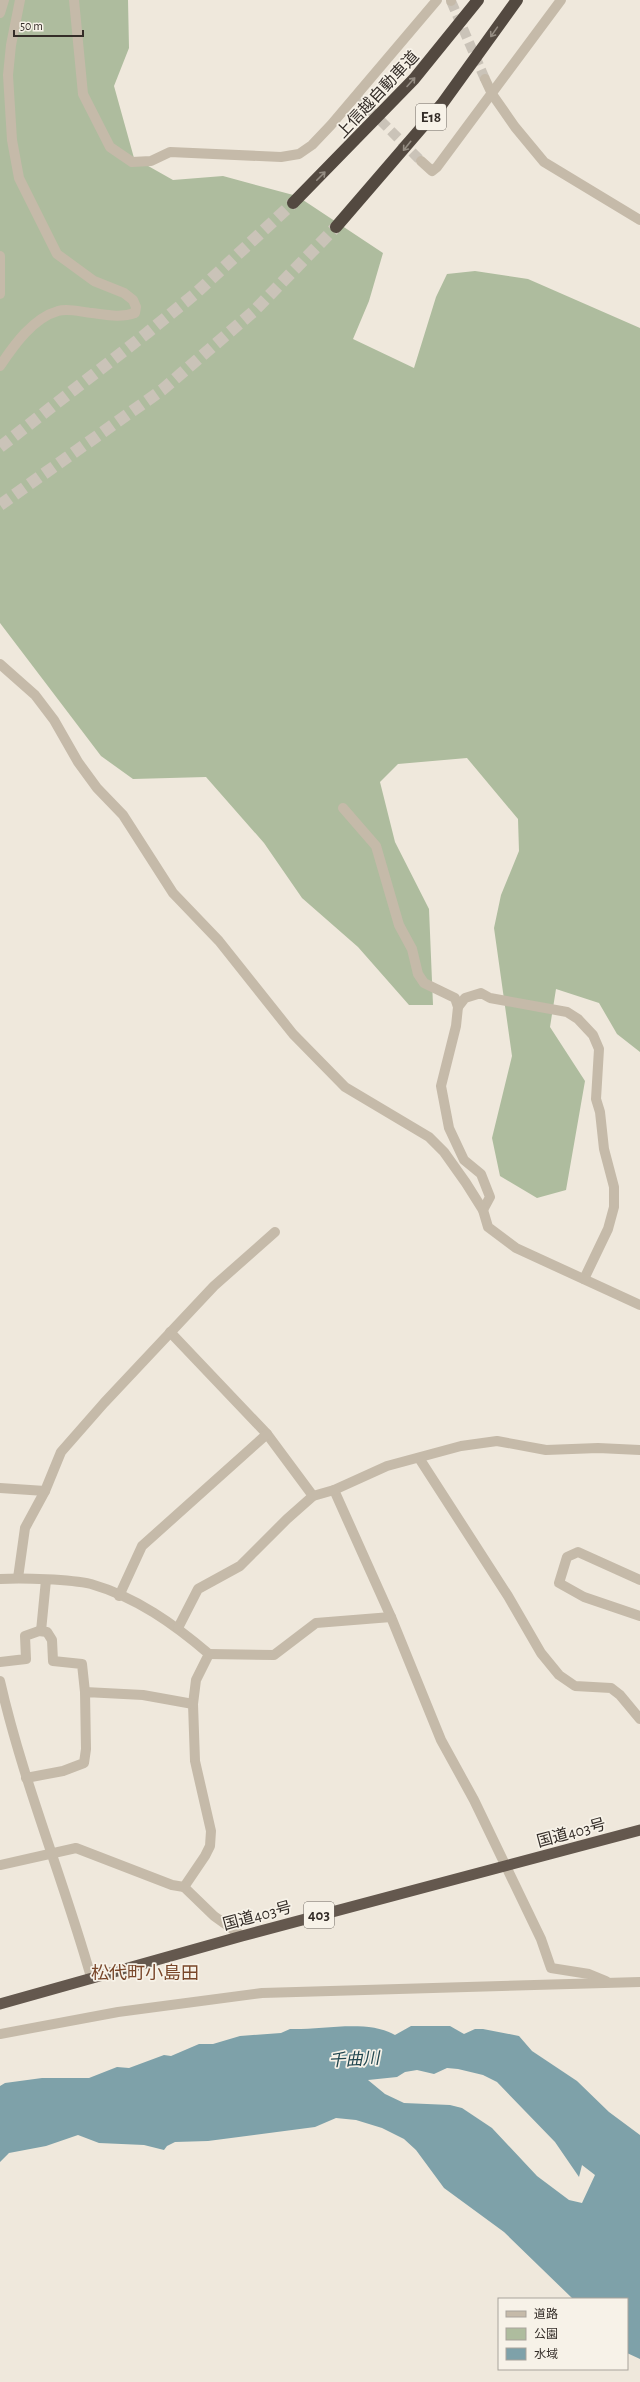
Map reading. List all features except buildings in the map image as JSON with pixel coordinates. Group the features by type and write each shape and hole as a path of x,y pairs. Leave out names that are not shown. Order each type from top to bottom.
{"highway":[{"name":"上信越自動車道","path":"293,203 414,80 478,0"},
{"name":"E18","path":"336,227 442,104 517,0"},
{"name":"国道403号","path":"0,2004 242,1936 640,1830"}],"street":[{"path":"0,13 4,0"},
{"path":"0,366 27,332 38,321 49,315 59,311 72,311 127,316 135,313 136,308 133,300 124,292 94,281 58,254 19,178 12,140 8,75 11,45 20,0"},
{"path":"74,0 83,94 110,147 132,162 151,160 170,152 281,157 299,154 312,145 357,97 437,0"},
{"path":"421,161 432,171 437,167 561,0"},
{"path":"485,79 492,94 515,127 544,162 640,220"},
{"path":"0,256 0,294"},
{"path":"0,664 35,695 54,720 78,762 98,788 123,815 173,893 219,941 293,1034 345,1087 429,1137 444,1152 483,1210 488,1227 516,1248 640,1305"},
{"path":"343,808 376,846 399,925 412,949 418,974 424,983 455,998 458,1007 456,1026 441,1086 449,1128 464,1160 482,1174 490,1197 483,1210"},
{"path":"458,1007 465,998 481,993 490,998 566,1012 578,1019 593,1035 599,1049 596,1099 600,1112 604,1148 614,1187 614,1207 608,1229 584,1279"},
{"path":"18,1578 24,1528 45,1491 61,1452 214,1286 275,1232"},
{"path":"170,1332 267,1434 313,1496"},
{"path":"119,1596 142,1546 267,1434"},
{"path":"178,1628 198,1589 240,1566 287,1518 313,1496 334,1490 387,1466 461,1446 497,1441 546,1450 640,1450"},
{"path":"419,1458 508,1596 541,1653 559,1675 575,1686 611,1688 620,1695 640,1719"},
{"path":"0,1488 45,1491"},
{"path":"334,1490 391,1617 441,1740 474,1800 504,1866 541,1939 551,1968 589,1974 609,1983"},
{"path":"640,1580 578,1552 567,1557 559,1583 584,1597 640,1616"},
{"path":"0,1579 18,1578 91,1584 143,1605 178,1628 209,1654 274,1655 316,1623 391,1617"},
{"path":"41,1632 46,1580"},
{"path":"0,1662 26,1659 25,1636 47,1632 52,1640 53,1660 82,1664 86,1692 84,1721 86,1749 84,1763 63,1771 26,1778"},
{"path":"184,1887 210,1846 211,1831 195,1761 193,1704 196,1680 209,1654"},
{"path":"0,1681 2,1699 26,1778 50,1853 69,1903 92,1977"},
{"path":"86,1692 143,1695 193,1704"},
{"path":"0,1865 76,1848 172,1885 184,1887 214,1916 242,1936"},
{"path":"0,2034 118,2012 262,1993 640,1982"}],"green space":[{"path":"0,0 128,0 129,48 114,86 134,158 173,180 223,176 297,196 383,253 369,301 353,339 414,368 436,297 447,274 475,271 528,279 640,328 640,1052 617,1034 599,1003 556,989 550,1027 585,1081 566,1190 537,1198 500,1176 492,1138 512,1056 494,928 501,895 519,851 518,819 467,758 398,764 380,782 395,842 429,909 433,1005 409,1005 358,947 302,898 264,843 206,777 133,779 101,756 0,623"}],"water":[{"name":"千曲川","path":"358,2026 384,2030 395,2035 411,2026 450,2026 464,2034 475,2029 483,2029 519,2036 532,2051 577,2081 609,2112 640,2135 640,2359 628,2353 628,2298 572,2298 504,2232 444,2188 416,2150 404,2139 382,2128 356,2120 336,2118 315,2127 208,2141 175,2142 167,2146 164,2150 144,2145 99,2143 78,2135 46,2146 9,2153 0,2162 0,2086 5,2083 42,2078 89,2078 117,2067 129,2068 164,2055 171,2056 199,2044 213,2044 240,2036 281,2033 290,2029","holes":["447,2068 483,2075 497,2082 555,2142 579,2177 582,2165 595,2175 582,2203 569,2200 537,2176 492,2128 462,2108 450,2105 404,2103 385,2094 368,2080 397,2077 405,2072 417,2070 434,2074"]}],"tunnel":[{"path":"451,1 485,79"},
{"path":"359,99 421,161"},
{"path":"0,447 195,294 293,203"},
{"path":"0,505 162,390 253,312 336,227"}],"district":[{"name":"松代町小島田","path":"145,1973"}]}
